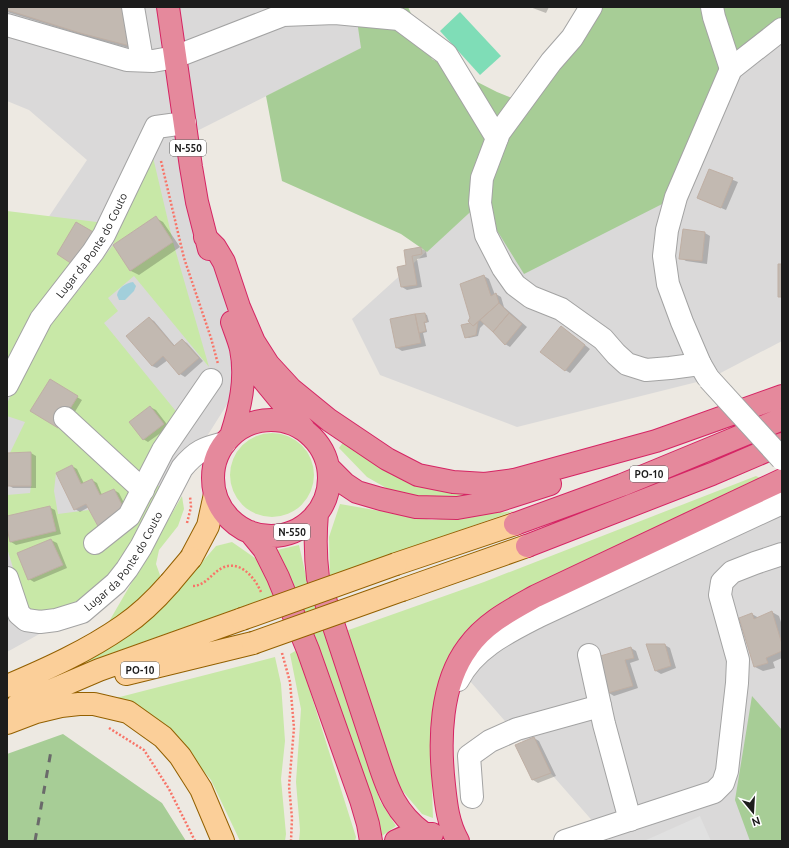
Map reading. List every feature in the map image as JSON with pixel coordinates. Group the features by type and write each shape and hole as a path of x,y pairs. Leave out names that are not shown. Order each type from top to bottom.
{"highway":[{"name":"N-550","path":"168,7 197,202 205,236 241,350 243,379 239,413 228,439 218,454 214,467 213,480 215,494 220,506 228,517 238,526 250,532 265,536 280,535 294,531 307,524 317,513 327,494 329,483 328,467 320,447 259,376 241,350"},
{"path":"205,236 216,247 224,262 239,307 251,336 268,364 291,389 329,420 387,460 418,475 452,482 485,484 514,480 629,450 782,396"},
{"name":"PO-10","path":"515,524 622,485 782,419"},
{"name":"N-550","path":"228,439 240,429 262,420 285,421 306,431"},
{"name":"PO-10","path":"527,546 712,474 782,444"},
{"path":"328,467 345,484 357,492 381,500 416,507 457,508 497,502 533,491 601,465 629,450"},
{"path":"458,841 450,822 446,800 441,760 442,736 446,703 450,686 460,658 469,645 483,630 499,617 536,596 782,480"},
{"name":"N-550","path":"317,513 315,558 318,578 378,760 386,784 398,809 423,833"},
{"name":"N-550","path":"250,532 264,549 278,577 308,650 361,800 371,841"},
{"path":"396,841 408,836 423,833 436,834 454,841"}],"main road":[{"path":"7,686 48,668 98,643 124,626 150,605 190,558 208,526 215,494"},
{"name":"PO-10","path":"28,701 99,670 396,564 515,524"},
{"name":"PO-10","path":"28,701 86,683 253,643 527,546"},
{"path":"7,709 28,701"},
{"path":"7,723 36,712 61,706 79,704 94,704 128,712 163,737 180,756 201,789 223,841"}],"street":[{"path":"133,7 142,60"},
{"path":"591,7 572,38 551,62 499,133 482,178 480,203 486,235 503,268 515,285 531,297 561,309 602,339 627,364 646,370 670,368 704,371"},
{"path":"712,7 731,70"},
{"path":"7,25 127,60 152,61 175,57 283,16 335,12 399,19 446,54 497,138"},
{"path":"782,29 731,70 676,198 666,230 664,256 668,284 682,322 704,371 782,459"},
{"name":"Lugar da Ponte do Couto","path":"7,385 41,319 93,252 104,235 156,127 185,123"},
{"name":"Lugar da Ponte do Couto","path":"95,543 130,516 163,450 210,380"},
{"path":"65,418 143,490"},
{"name":"Lugar da Ponte do Couto","path":"7,578 19,614 26,620 40,622 56,620 82,612 116,583 127,569 141,547 182,468 196,453 228,439"},
{"path":"153,469 176,480"},
{"path":"446,703 461,674 474,658 504,634 539,616 782,503"},
{"path":"565,841 598,836 630,820 714,792 723,783 727,771 737,683 738,660 720,595 722,582 732,572 755,562 782,554"},
{"path":"589,655 604,724 630,820"},
{"path":"472,797 469,756 490,741 517,729 600,706"}],"path":[{"path":"107,727 144,750 169,789 195,841"}],"shaded area":[{"path":"7,7 355,7 362,48 187,136 243,379 106,597 7,652 7,272 15,267 87,160 29,110 7,101"},
{"path":"782,39 782,341 709,379 517,427 380,375 352,319 480,203 731,69"},
{"path":"782,496 782,841 610,841 434,640"},
{"path":"700,816 711,841 644,841"}],"green space":[{"path":"355,7 408,7 432,59 497,92 522,102 591,7 782,7 782,41 731,70 676,197 524,274 480,203 427,252 401,234 282,181 266,96 361,48"},
{"path":"460,12 501,56 480,75 440,31"},
{"path":"152,153 173,242 209,367 134,276 108,298 118,311 104,323 179,415 126,512 114,489 100,495 92,479 81,484 72,465 56,473 54,491 58,514 89,510 103,536 154,484 163,488 147,520 105,583 91,599 42,618 26,610 7,548 7,495 30,493 31,486 30,452 10,453 25,422 7,416 7,404 25,361 50,320 78,291 113,245 119,222","holes":["155,217 172,242 130,271 113,245"]},
{"path":"7,211 105,223 7,365"},
{"path":"272,433 288,436 302,445 311,459 314,475 311,491 302,505 288,514 272,517 256,514 242,505 233,491 230,475 233,459 242,445 256,436"},
{"path":"344,441 486,495 433,500 395,493 367,477 339,448"},
{"path":"756,476 760,478 502,602 467,637 437,689 430,729 433,818 422,814 396,783 343,632 484,582"},
{"path":"182,496 184,509 178,526 159,550 156,564 161,578 137,604 107,625"},
{"path":"340,504 432,520 514,511 330,576 329,537"},
{"path":"232,542 255,558 278,594 62,671 170,599 216,546"},
{"path":"299,545 306,576 380,801 396,826 379,838 374,807 322,655 277,550"},
{"path":"297,650 356,837 355,841 299,841 300,830 296,782 301,709 290,654"},
{"path":"275,657 281,684 285,741 281,779 286,834 285,841 240,841 211,780 166,725 132,707 112,699"},
{"path":"752,696 782,730 782,841 750,841 735,800"},
{"path":"63,734 162,803 186,841 7,841 7,754"}],"water":[{"path":"133,282 136,286 134,291 125,300 119,300 117,295 119,290 128,283"}],"building":[{"path":"7,7 123,7 130,46 80,33 7,10"},
{"path":"709,169 733,178 721,208 697,198"},
{"path":"156,216 173,242 130,271 113,245"},
{"path":"76,222 95,233 75,266 57,254"},
{"path":"683,229 705,232 702,261 679,259"},
{"path":"421,247 422,254 412,256 417,285 401,287 397,267 406,265 404,250"},
{"path":"778,264 782,264 782,297 778,297"},
{"path":"484,275 491,296 496,293 499,303 473,326 468,321 470,318 460,284"},
{"path":"499,303 509,313 493,332 480,320"},
{"path":"425,313 427,322 424,322 426,331 419,333 415,314"},
{"path":"509,313 522,324 505,345 493,332"},
{"path":"415,314 421,343 396,348 390,319"},
{"path":"149,317 174,346 182,339 199,358 179,375 163,356 152,366 126,336"},
{"path":"478,322 476,335 465,338 461,325 470,323 473,326"},
{"path":"561,326 585,345 565,371 540,352"},
{"path":"50,379 78,396 58,428 30,411"},
{"path":"150,406 164,424 143,440 129,422"},
{"path":"31,452 31,486 7,486 7,453"},
{"path":"72,465 81,484 92,479 100,495 114,489 125,511 100,530 86,504 74,510 56,473"},
{"path":"50,506 56,531 10,542 7,528 7,516"},
{"path":"51,539 63,565 28,580 17,553"},
{"path":"772,611 782,644 782,651 766,658 768,663 754,667 739,618 752,613 754,619"},
{"path":"646,644 665,644 671,666 655,671"},
{"path":"631,647 634,658 625,660 633,686 608,693 597,657"},
{"path":"534,737 551,773 532,780 515,745"}],"railway":[{"path":"35,841 51,751"}]}
